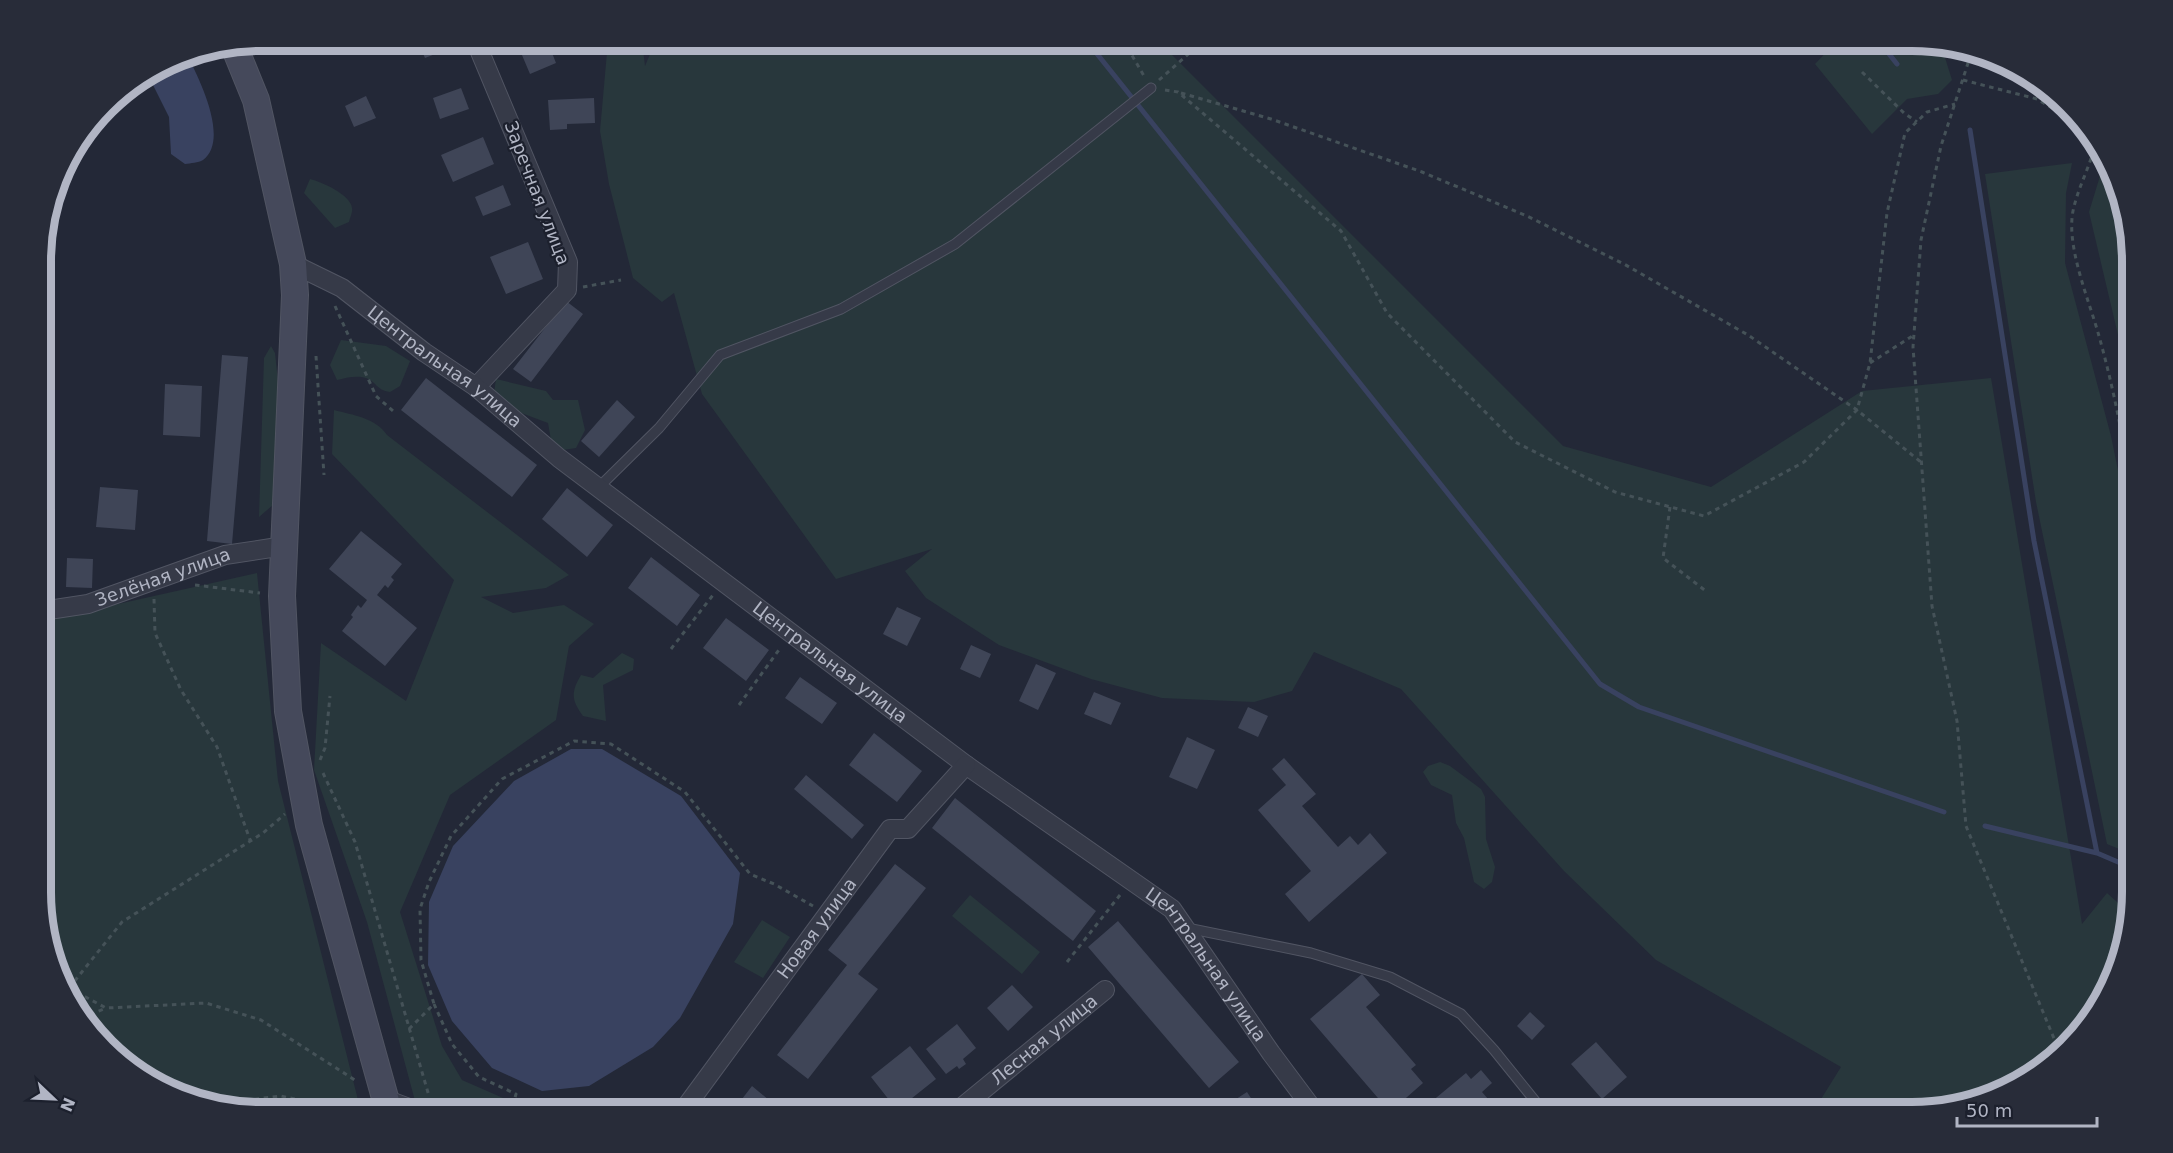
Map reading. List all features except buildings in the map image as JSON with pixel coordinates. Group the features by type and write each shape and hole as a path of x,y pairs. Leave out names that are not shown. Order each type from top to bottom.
{"street":[{"name":"Заречная улица","path":"476,387 567,290 568,262 480,51"},
{"path":"237,53 256,100 293,264 295,295 282,596 288,711 312,836 386,1102"},
{"name":"Центральная улица","path":"293,264 342,288 424,352 476,387 598,488 966,765 1172,909 1308,1102"},
{"name":"Зелёная улица","path":"51,610 87,604 225,555 284,546"},
{"name":"Новая улица","path":"689,1102 890,829 908,828 966,765"},
{"name":"Лесная улица","path":"968,1102 1105,990"}],"lane":[{"path":"598,488 659,428 720,356 842,309 955,244 1151,87"},
{"path":"1186,928 1311,953 1390,977 1461,1014 1536,1102"}],"path":[{"path":"1130,51 1151,87 1178,92 1270,119 1422,171 1527,216 1624,264 1748,335 1857,410 1922,464"},
{"path":"1151,87 1192,51"},
{"path":"1968,59 1941,146 1921,240 1913,347 1932,606 1957,721 1966,826 2056,1044"},
{"path":"1862,72 1904,113 1917,122"},
{"path":"1963,80 2037,99 2060,113"},
{"path":"1178,92 1341,231 1387,313 1515,442 1615,492 1704,516 1804,462 1857,410 1870,363 1887,213 1905,133 1927,112 1955,104"},
{"path":"2093,155 2073,212 2073,248 2099,337 2122,430"},
{"path":"567,290 621,280"},
{"path":"342,288 335,306 376,396 393,411"},
{"path":"1870,363 1914,336"},
{"path":"316,351 324,475"},
{"path":"1670,507 1663,558 1707,592"},
{"path":"153,580 155,633 181,690 216,747 250,840"},
{"path":"671,649 723,582"},
{"path":"188,585 282,596"},
{"path":"740,705 791,633"},
{"path":"330,696 325,748 319,763 355,842 409,1029 425,1102"},
{"path":"514,1102 516,1094 479,1077 452,1044 434,1004 421,960 420,909 429,882 451,836 502,779 574,741 611,744 685,792 750,874 774,884 828,914"},
{"path":"72,983 122,922 250,840 304,798"},
{"path":"1067,962 1132,880"},
{"path":"77,993 106,1008"},
{"path":"90,1015 106,1008 206,1003 261,1020 381,1102"},
{"path":"409,1029 434,1004"},
{"path":"239,1101 281,1096 308,1102"}],"shaded area":[{"path":"607,51 643,51 645,66 651,51 1168,51 1563,446 1711,487 1862,391 1991,378 2082,924 2107,893 2122,906 2111,959 2087,1009 2070,1030 2040,1059 2017,1074 1979,1091 1926,1102 1819,1102 1841,1067 1656,960 1564,871 1401,689 1314,652 1292,691 1254,702 1162,698 1091,679 999,645 926,598 905,571 932,549 836,579 702,394 674,293 662,302 633,278 609,184 600,131"},
{"path":"1827,51 1926,51 1944,54 1952,80 1938,94 1907,99 1872,134 1815,64"},
{"path":"2072,163 2066,193 2065,263 2111,436 2122,490 2122,850 2107,844 2036,502 1985,174"},
{"path":"2101,171 2115,207 2122,247 2122,352 2089,212"},
{"path":"310,179 328,186 347,198 352,210 349,222 335,228 304,193"},
{"path":"341,340 386,346 410,361 400,386 390,392 362,377 337,380 330,365"},
{"path":"271,346 275,353 283,428 274,504 259,517 264,358"},
{"path":"496,379 546,391 553,400 578,400 585,430 576,448 563,450 551,440 548,423 508,408 494,393"},
{"path":"334,410 364,418 377,425 569,575 546,588 481,597 513,613 564,605 594,624 569,646 556,720 450,795 400,912 442,1046 462,1080 512,1102 415,1102 367,922 314,770 321,643 406,701 454,580 332,454"},
{"path":"257,573 278,781 358,1102 247,1102 194,1091 156,1074 133,1059 103,1030 86,1009 62,959 51,906 51,619"},
{"path":"622,653 634,659 633,670 603,685 606,721 583,716 574,700 575,686 581,675 593,678"},
{"path":"1440,762 1450,766 1481,789 1485,797 1486,839 1495,867 1492,882 1484,889 1474,882 1464,838 1456,823 1452,795 1431,785 1423,772 1428,766"},
{"path":"970,895 1040,952 1022,974 952,916"},
{"path":"762,920 790,937 763,978 734,962"}],"water":[{"path":"191,63 210,109 213,124 214,138 211,151 203,160 185,164 171,154 169,117 151,82"},
{"path":"571,749 602,749 681,796 740,873 733,924 680,1018 653,1047 589,1086 542,1091 492,1068 452,1021 428,965 429,902 453,846 514,781"}],"waterway":[{"path":"1095,51 1600,684 1639,707 1944,812"},
{"path":"1887,51 1897,64"},
{"path":"1970,130 2034,541 2097,853 2122,864"},
{"path":"1985,826 2097,853"}]}
